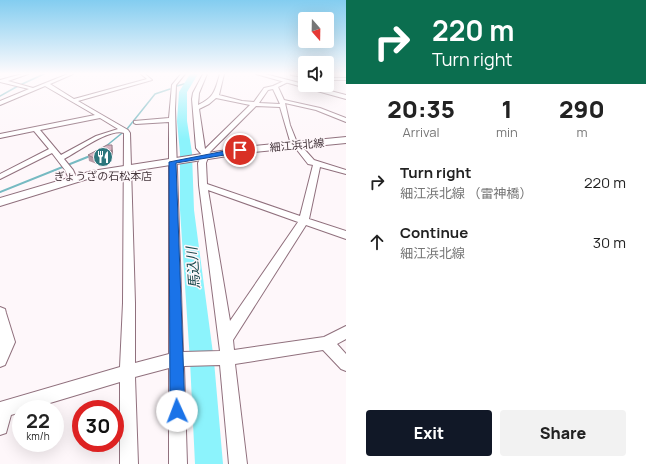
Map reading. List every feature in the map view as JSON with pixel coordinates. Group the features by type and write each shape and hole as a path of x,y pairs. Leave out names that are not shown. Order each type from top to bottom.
{"main road":[{"name":"細江浜北線","path":"174,162 253,148 346,140"},
{"path":"0,202 73,179 127,168 174,162"}],"street":[{"path":"0,103 17,96"},
{"path":"67,96 125,131"},
{"path":"75,100 91,96"},
{"path":"173,96 172,120 178,359 178,464"},
{"path":"196,96 200,148 203,157"},
{"path":"196,108 207,103 215,96 231,101 282,103 318,109 346,120"},
{"path":"238,464 223,358 226,339 203,185 202,163 203,157 207,151 261,96"},
{"path":"279,96 290,137 311,162 317,165 346,172"},
{"path":"0,136 102,116"},
{"path":"60,158 89,141 113,131 125,131 136,122 140,116"},
{"path":"136,122 172,120"},
{"path":"36,128 60,158 73,179"},
{"path":"125,131 129,303 127,372 129,464"},
{"path":"0,177 24,165 38,155 53,150"},
{"path":"226,339 304,220 317,165"},
{"path":"203,185 346,235"},
{"path":"0,313 8,342 0,360"},
{"path":"0,426 2,410 127,372 178,359 223,358 326,343 346,332"},
{"path":"326,343 346,364"}],"building":[{"path":"107,145 112,145 112,150 96,159 88,155"}],"waterway":[{"path":"105,147 127,129 154,96"},
{"name":"馬込川","path":"183,96 182,121 186,153 187,210 202,361 209,464"},
{"path":"0,192 90,156"}],"place":[{"name":"ぎょうざの石松本店","path":"103,157"}],"route":[{"path":"177,411 172,162 240,150"}]}
